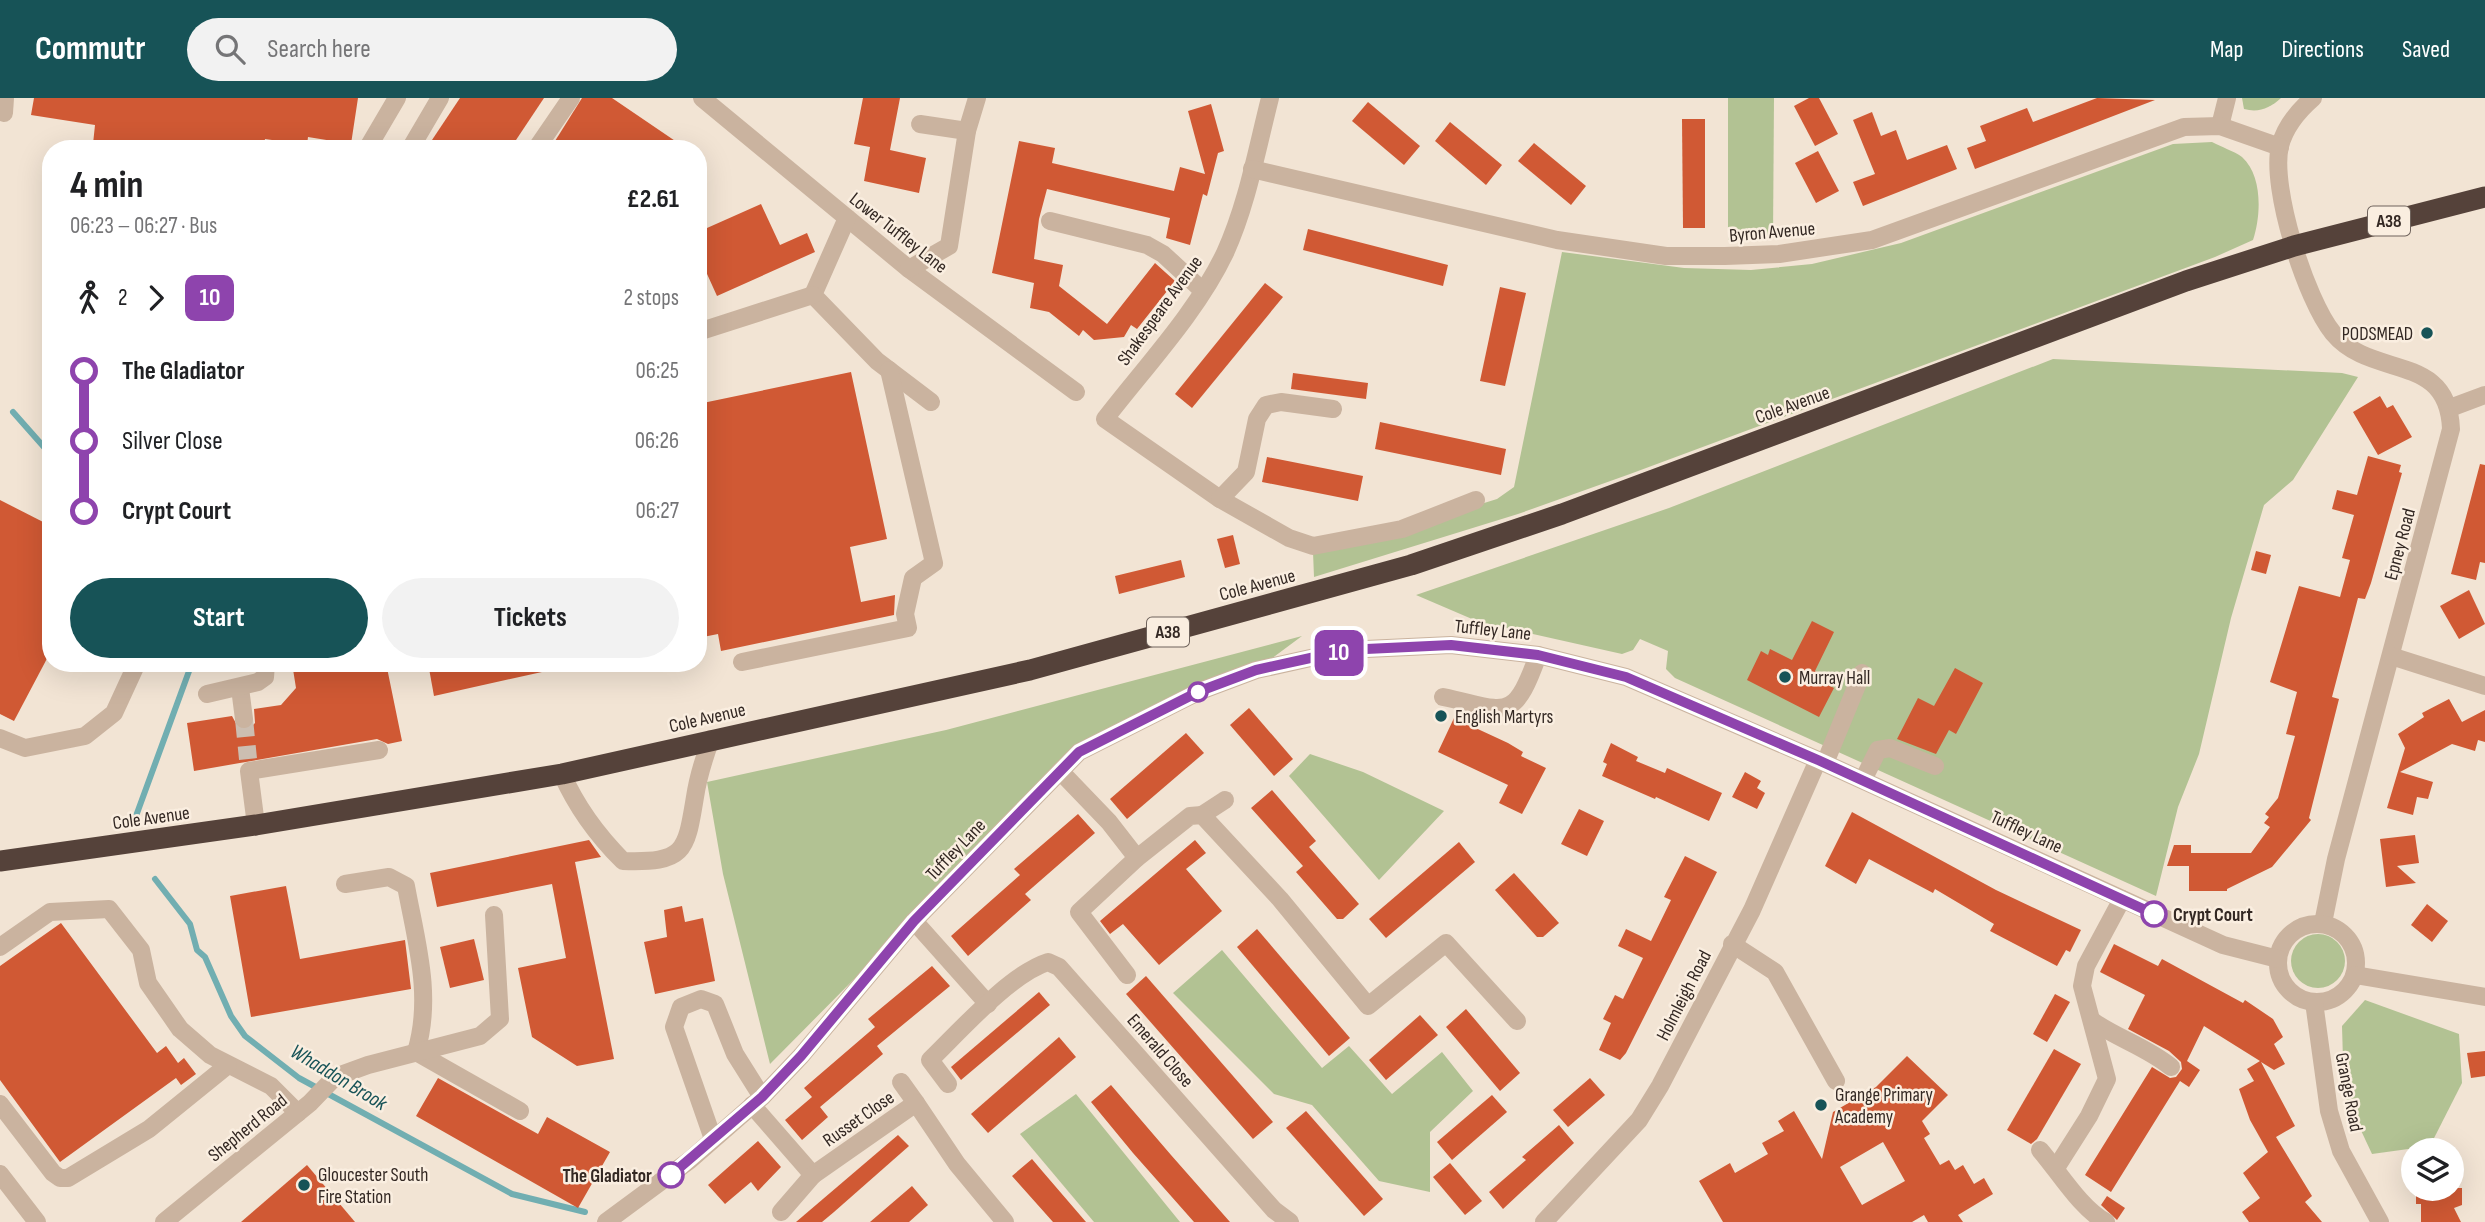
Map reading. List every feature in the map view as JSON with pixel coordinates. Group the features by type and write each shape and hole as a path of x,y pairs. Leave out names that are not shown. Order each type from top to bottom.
{"highway":[{"name":"Cole Avenue","path":"0,861 256,825 562,774 1030,670 1411,565 1562,514 2173,286 2294,246 2485,197"}],"street":[{"path":"372,140 397,98"},
{"path":"415,140 440,98"},
{"path":"542,140 571,98"},
{"name":"Lower Tuffley Lane","path":"702,98 909,269 1076,392"},
{"path":"909,269 949,246 967,131 977,98"},
{"name":"Shakespeare Avenue","path":"1220,499 1105,419 1203,291 1226,252 1252,169 1270,98"},
{"path":"2220,126 2227,98"},
{"path":"2313,98 2291,122 2280,147 2280,190 2294,246 2314,301 2333,333 2357,355 2415,372 2438,387 2450,408 2485,395"},
{"path":"920,124 967,131"},
{"name":"Byron Avenue","path":"1252,169 1566,242 1666,256 1739,256 1779,254 1872,240 2184,127 2220,126 2280,147"},
{"path":"707,329 813,295 847,218"},
{"path":"1050,221 1147,244 1163,254 1203,291"},
{"path":"813,295 889,370 931,402"},
{"path":"742,662 908,628 905,614 913,578 934,562 889,370"},
{"path":"1333,409 1275,402 1260,410 1246,471 1220,499 1289,538 1313,546 1402,529 1476,500"},
{"name":"Epney Road","path":"2323,923 2336,859 2451,429 2450,408"},
{"name":"Tuffley Lane","path":"606,1222 690,1160 757,1101 801,1056 914,921 1079,752 1147,715 1200,691 1265,668 1366,649 1451,645 1538,655 1626,677 1863,780 2223,945 2278,959"},
{"path":"1443,698 1498,710 1509,707 1523,694 1538,655"},
{"path":"2391,656 2485,686"},
{"path":"0,738 25,748 85,736 114,713 133,672"},
{"path":"207,694 240,688 265,677 266,672"},
{"name":"Holmleigh Road","path":"1544,1222 1639,1121 1660,1086 1752,910 1862,673"},
{"path":"240,688 244,719"},
{"path":"562,774 574,801 604,842 623,861 647,862 674,855 689,838 698,775 711,739"},
{"path":"1863,780 1878,750 1890,748 1935,766"},
{"path":"256,825 249,765 379,750"},
{"path":"1060,771 1109,822 1137,858"},
{"path":"1127,975 1079,912 1137,858 1191,816 1202,816 1225,800"},
{"path":"1202,816 1280,899 1368,1006 1446,943 1517,1021"},
{"path":"345,884 389,877 406,886 421,967 425,1022 416,1052 520,1111"},
{"path":"2056,1168 2089,1116 2107,1079 2094,1022 2082,986 2086,966 2122,899"},
{"path":"0,947 50,912 109,909 141,950 148,984 180,1030 197,1047 271,1086 304,1108"},
{"name":"Shepherd Road","path":"164,1222 304,1108 335,1077 480,1036 500,1018 494,915"},
{"path":"914,921 988,1004"},
{"path":"2323,923 2340,930 2352,943 2357,959 2355,975 2340,995 2314,1002 2296,996 2284,984 2278,959 2283,942 2295,930 2308,924 2323,923"},
{"path":"1732,944 1775,972 1836,1081"},
{"name":"Emerald Close","path":"948,1084 930,1060 988,1004 1036,966 1048,962 1059,967 1265,1200 1290,1222"},
{"path":"2355,975 2485,998"},
{"path":"713,1139 674,1027 676,1014 681,1007 701,999 715,1004 757,1101 813,1175"},
{"name":"Grange Road","path":"2314,1002 2329,1111 2341,1152 2380,1222"},
{"path":"2094,1022 2117,1038 2154,1053 2171,1067"},
{"path":"0,1104 34,1150 60,1178 77,1175 157,1124 229,1065"},
{"path":"901,1082 916,1103"},
{"name":"Russet Close","path":"781,1212 813,1175 916,1103 957,1164 1005,1222"},
{"path":"2040,1150 2071,1185 2077,1199 2106,1222"},
{"path":"0,1174 37,1222"}],"green space":[{"path":"1728,98 1774,98 1773,237 1728,240"},
{"path":"2242,98 2281,98 2268,107 2255,110 2244,109"},
{"path":"2212,142 2242,157 2254,175 2259,208 2253,240 2215,257 1630,474 1518,514 1314,577 1313,552 1330,551 1497,499 1514,487 1562,252 1684,268 1751,270 1812,264 1901,243 2173,144"},
{"path":"2053,359 2342,373 2358,377 2293,480 2264,505 2231,618 2199,754 2178,807 2156,896 1675,678 1666,669 1668,651 1640,639 1633,650 1622,654 1479,622 1416,595 1669,508"},
{"path":"1302,636 1256,670 1079,752 770,1064 723,874 707,782 946,730"},
{"path":"1310,754 1363,772 1444,811 1379,880 1289,776"},
{"path":"2323,934 2333,938 2341,946 2345,961 2341,976 2333,984 2313,988 2303,984 2295,976 2291,956 2295,946 2303,938"},
{"path":"1222,950 1322,1068 1349,1046 1392,1094 1442,1052 1473,1091 1430,1132 1430,1192 1379,1181 1312,1105 1274,1094 1173,993"},
{"path":"2365,1000 2459,1034 2462,1083 2434,1138 2401,1138 2401,1150 2372,1154 2344,1094 2342,1026"},
{"path":"1076,1094 1180,1222 1094,1222 1020,1134"}],"building":[{"path":"34,98 358,98 352,140 308,137 308,140 93,140 95,125 31,115"},
{"path":"460,98 544,98 516,140 432,140"},
{"path":"582,98 612,98 674,140 556,140"},
{"path":"863,98 900,98 890,150 926,158 919,193 864,181 870,147 854,144"},
{"path":"1809,98 1819,98 1838,134 1815,146 1794,106"},
{"path":"2097,98 2155,100 1975,169 1967,148 1986,141 1980,126 2027,108 2033,122"},
{"path":"1368,102 1420,146 1404,165 1352,121"},
{"path":"1211,104 1224,151 1218,153 1207,196 1203,194 1190,245 1166,238 1170,218 1047,189 1039,219 1034,259 1063,265 1059,286 1107,324 1155,263 1175,281 1137,329 1131,325 1124,337 1094,340 1083,330 1079,336 1049,312 1030,308 1034,283 992,273 1019,141 1055,148 1052,163 1174,191 1180,167 1205,174 1188,111"},
{"path":"1872,112 1881,136 1896,130 1907,160 1947,145 1957,169 1863,206 1853,182 1875,174 1853,120"},
{"path":"1682,119 1705,119 1705,228 1683,228"},
{"path":"1450,122 1502,165 1486,185 1435,141"},
{"path":"1534,143 1586,186 1571,205 1518,161"},
{"path":"1818,151 1839,191 1816,203 1795,163"},
{"path":"761,204 780,245 807,233 815,252 717,296 707,274 707,228"},
{"path":"1308,229 1448,265 1443,286 1303,250"},
{"path":"1265,283 1283,297 1192,408 1175,394"},
{"path":"1500,287 1526,293 1505,386 1480,381"},
{"path":"851,372 887,539 850,547 861,602 895,595 894,615 721,651 718,634 707,636 707,402"},
{"path":"1293,373 1368,383 1366,399 1291,389"},
{"path":"2380,396 2387,408 2393,405 2412,437 2378,455 2353,412"},
{"path":"1380,422 1506,449 1501,475 1375,449"},
{"path":"2368,456 2401,465 2399,472 2402,473 2371,583 2365,599 2358,598 2332,697 2339,699 2309,818 2311,820 2272,867 2227,891 2189,891 2189,866 2167,866 2174,845 2191,845 2191,853 2251,853 2270,827 2264,823 2269,817 2265,814 2278,798 2295,736 2286,734 2297,692 2270,682 2299,586 2340,597 2350,560 2342,558 2354,515 2332,509 2337,490 2357,495"},
{"path":"1267,457 1363,476 1358,501 1262,482"},
{"path":"2480,464 2485,465 2485,563 2480,562 2476,580 2451,574"},
{"path":"0,500 42,521 42,668 14,721 0,714"},
{"path":"1233,535 1240,564 1225,568 1217,539"},
{"path":"2256,551 2271,555 2266,574 2251,570"},
{"path":"1181,560 1185,577 1119,594 1115,576"},
{"path":"2469,590 2485,624 2459,639 2440,606"},
{"name":"Murray Hall","path":"1812,621 1834,632 1815,671 1823,675 1820,681 1834,688 1819,717 1747,680 1761,651 1768,655 1770,649 1792,660"},
{"path":"1955,668 1983,683 1956,734 1949,730 1936,754 1897,739 1918,698 1934,706"},
{"path":"293,672 388,672 402,741 388,744 377,739 194,771 187,723 232,716 239,729 250,728 255,723 254,709 281,705 296,688"},
{"path":"430,672 542,672 434,696"},
{"path":"2449,699 2462,722 2485,710 2485,742 2478,740 2475,751 2452,744 2400,772 2433,782 2428,799 2417,797 2413,815 2387,808 2405,748 2398,734 2424,717 2422,713"},
{"path":"1249,708 1293,759 1274,776 1230,725"},
{"path":"1454,718 1508,743 1523,752 1521,756 1546,768 1522,814 1499,803 1508,785 1438,752"},
{"path":"1186,733 1204,753 1127,819 1110,799"},
{"path":"1611,743 1638,757 1636,761 1665,773 1667,768 1722,793 1709,821 1602,776 1607,764 1603,762"},
{"path":"1745,772 1761,781 1757,788 1765,793 1757,809 1732,797"},
{"path":"1272,790 1316,841 1309,847 1359,904 1343,919 1337,919 1296,872 1303,866 1251,808"},
{"path":"1579,809 1604,821 1587,856 1561,844"},
{"path":"1852,812 1996,890 2081,930 2070,952 2066,950 2057,966 1990,931 1994,924 1935,889 1933,893 1869,859 1856,884 1825,866"},
{"path":"1078,814 1095,833 1025,894 1031,900 968,956 951,936 1020,875 1014,869"},
{"path":"2415,835 2419,863 2397,866 2416,883 2386,887 2380,839"},
{"path":"589,840 601,857 575,862 614,1059 577,1066 532,1037 518,968 566,958 552,884 437,907 430,873"},
{"path":"1195,840 1206,853 1186,869 1222,911 1159,965 1123,924 1110,934 1100,921"},
{"path":"1459,842 1475,862 1386,938 1369,919"},
{"path":"1685,856 1717,872 1626,1053 1620,1060 1599,1050 1611,1023 1603,1019 1615,995 1623,999 1643,958 1618,946 1626,929 1651,941 1671,900 1664,897"},
{"path":"1514,873 1559,923 1543,937 1537,937 1495,890"},
{"path":"286,886 300,959 405,940 411,989 251,1017 230,896"},
{"path":"2427,904 2448,921 2432,942 2411,925"},
{"path":"682,906 685,922 703,918 715,981 655,994 644,942 667,937 664,910"},
{"path":"61,923 157,1053 166,1046 178,1063 184,1058 196,1074 181,1085 176,1078 60,1162 0,1080 0,966"},
{"path":"1257,929 1350,1038 1329,1056 1237,947"},
{"path":"474,939 484,980 450,988 440,947"},
{"path":"2114,944 2158,966 2162,959 2243,1003 2245,1000 2273,1019 2283,1037 2274,1044 2285,1064 2274,1070 2261,1062 2295,1126 2276,1137 2312,1196 2305,1202 2322,1222 2249,1222 2242,1212 2260,1198 2243,1173 2268,1152 2250,1120 2239,1089 2254,1081 2247,1069 2260,1061 2204,1026 2187,1061 2200,1070 2189,1087 2180,1081 2111,1192 2085,1175 2152,1067 2170,1078 2176,1077 2182,1069 2181,1062 2169,1051 2128,1029 2145,995 2100,972"},
{"path":"932,966 950,986 877,1046 883,1054 820,1107 828,1117 802,1140 785,1120 812,1097 804,1088 875,1027 868,1019"},
{"path":"1146,976 1273,1122 1253,1139 1126,994"},
{"path":"1039,992 1050,1005 961,1080 951,1067"},
{"path":"2055,994 2070,1002 2047,1042 2033,1034"},
{"path":"1466,1009 1520,1073 1500,1091 1446,1027"},
{"path":"1420,1015 1438,1035 1386,1080 1369,1060"},
{"path":"1059,1037 1076,1057 988,1133 971,1114"},
{"path":"2054,1049 2081,1064 2037,1139 2031,1144 2007,1130"},
{"path":"2485,1051 2485,1076 2471,1078 2467,1053"},
{"path":"1907,1056 1948,1095 1922,1121 1930,1134 1924,1138 1940,1165 1949,1160 1955,1170 1963,1165 1974,1184 1984,1178 1993,1194 1958,1215 1963,1222 1928,1222 1924,1215 1912,1222 1723,1222 1699,1181 1730,1163 1735,1173 1768,1154 1762,1143 1784,1131 1778,1121 1794,1111 1822,1159 1833,1112 1876,1087","holes":["1883,1142 1905,1181 1862,1205 1840,1167"]},
{"path":"438,1078 538,1134 547,1117 610,1152 578,1208 416,1116"},
{"path":"1590,1078 1605,1095 1568,1127 1553,1110"},
{"path":"1111,1085 1230,1222 1194,1222 1133,1153 1091,1102"},
{"path":"1492,1095 1507,1112 1452,1160 1437,1142"},
{"path":"1306,1111 1383,1199 1364,1216 1286,1128"},
{"path":"1559,1125 1574,1143 1503,1209 1489,1192 1526,1160 1522,1157"},
{"path":"898,1135 909,1146 834,1212 822,1222 796,1222"},
{"path":"758,1141 781,1167 758,1191 751,1182 725,1204 708,1185"},
{"path":"1032,1159 1086,1222 1053,1222 1012,1176"},
{"path":"1450,1163 1482,1201 1465,1215 1433,1177"},
{"name":"Gloucester South Fire Station","path":"307,1165 355,1222 241,1222"},
{"path":"912,1186 928,1205 909,1222 870,1222"},
{"path":"2107,1196 2125,1208 2117,1220 2101,1205"},
{"path":"2416,1201 2462,1201 2462,1205 2454,1208 2461,1222 2421,1222 2421,1204 2416,1204"}],"waterway":[{"name":"Whaddon Brook","path":"13,412 42,445"},
{"name":"Whaddon Brook","path":"136,816 189,672"},
{"name":"Whaddon Brook","path":"155,879 190,924 197,950 205,957 231,1016 245,1036 299,1078 512,1194 585,1212"}],"tunnel":[{"path":"244,719 248,759"}],"bus line":[{"name":"10","path":"671,1175 762,1097 801,1056 914,921 1079,752 1147,715 1200,691 1256,670 1324,655 1366,649 1451,645 1538,655 1626,677 1975,830 2154,914"}],"place":[{"name":"PODSMEAD","path":"2427,333"},
{"name":"Murray Hall","path":"1785,677"},
{"name":"English Martyrs","path":"1441,716"},
{"name":"Crypt Court","path":"2154,914"},
{"name":"Grange Primary Academy","path":"1821,1105"},
{"name":"The Gladiator","path":"671,1175"},
{"name":"Gloucester South Fire Station","path":"304,1185"}]}
